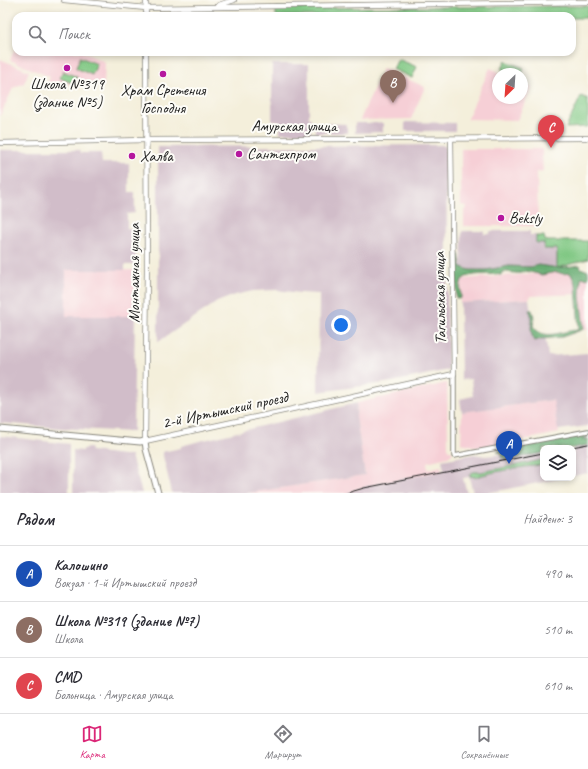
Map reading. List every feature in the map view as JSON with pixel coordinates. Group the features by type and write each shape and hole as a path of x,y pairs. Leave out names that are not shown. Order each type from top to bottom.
{"main road":[{"name":"2-й Иртышский проезд","path":"0,429 140,442 146,441"},
{"name":"Монтажная улица","path":"146,441 146,449 158,493"}],"street":[{"path":"64,0 146,8 588,2"},
{"path":"146,0 146,12"},
{"path":"216,6 234,0"},
{"path":"497,0 513,3"},
{"name":"Монтажная улица","path":"146,56 146,441"},
{"name":"Амурская улица","path":"0,143 147,140 588,138"},
{"name":"Тагильская улица","path":"451,139 454,456 588,431"},
{"name":"2-й Иртышский проезд","path":"146,441 454,374"}],"shaded area":[{"name":"Школа №319 (здание №5)","path":"12,55 91,56 105,62 104,86 47,83 50,77 10,60"},
{"path":"0,59 29,71 24,83 13,88 0,116"},
{"path":"272,64 309,64 309,118 311,118 311,133 280,133 280,122 272,121"},
{"path":"383,68 425,87 411,119 360,120"},
{"path":"490,68 492,69 492,104 524,104 517,120 467,119"},
{"path":"528,85 532,87 528,96"},
{"path":"405,122 455,123 455,131 405,131"},
{"path":"315,123 347,124 347,133 315,133"},
{"path":"355,123 383,123 383,132 355,133"},
{"path":"442,145 446,147 448,370 392,382 318,392 319,294 276,290 253,291 235,295 217,302 158,342 158,147"},
{"path":"461,149 542,149 543,171 537,172 538,226 464,226 464,210 466,210 467,206 461,205"},
{"path":"0,150 79,150 80,153 101,153 102,163 129,163 129,192 135,192 135,213 127,214 127,228 136,229 136,265 125,265 125,270 66,270 66,316 135,316 133,432 0,423"},
{"path":"462,231 484,231 484,234 490,234 490,231 530,231 530,235 536,235 536,243 544,243 557,249 557,268 461,274"},
{"path":"66,270 135,270 135,316 66,316"},
{"path":"577,271 588,274 588,329 582,329 579,294 531,296 529,299 460,303 461,279"},
{"path":"529,299 534,335 545,334 548,356 588,353 588,426 558,430 553,400 462,412 460,399 473,396 471,379 461,380 460,303"},
{"path":"447,383 448,450 452,450 452,454 448,457 427,462 428,469 441,466 442,471 366,486 346,493 247,493 365,475 356,417 357,403"},
{"path":"554,400 559,433 481,448 461,443 462,412"},
{"path":"357,403 356,417 365,475 247,493 172,493 162,452 181,448 181,446 196,442"},
{"path":"588,435 588,473 576,475 576,445 545,445"},
{"path":"0,436 69,444 69,493 0,493"},
{"path":"540,446 540,481 549,481 487,493 473,493 469,477 463,478 467,493 346,493 366,486 442,471 444,470 442,460 474,454 485,456 506,454"},
{"path":"90,448 91,451 131,456 142,493 73,493 73,450 83,451 83,449"}],"green space":[{"path":"588,6 588,18 576,18 576,12 276,12 276,8"},
{"path":"80,57 97,64 92,75 76,68"},
{"path":"398,59 417,67 412,78 393,69"},
{"path":"505,61 524,68 503,68"},
{"path":"63,71 77,77 74,84 60,78"},
{"path":"581,96 588,99 588,127 566,128"},
{"path":"536,236 544,236 545,240 548,241 588,241 588,259 557,268 557,249 544,249 544,243 536,243"},
{"path":"457,253 459,255 461,267 470,270 486,270 509,266 531,267 538,265 559,268 580,265 581,268 588,271 588,279 581,278 580,296 584,329 562,337 535,341 531,329 531,313 529,310 532,310 534,317 533,326 543,334 555,334 579,330 576,285 571,274 557,272 542,275 526,271 517,273 503,272 501,275 481,274 470,276 466,277 462,281 461,298 459,299 456,298"},
{"path":"588,433 588,436 581,439 588,439 588,445 576,447 576,445 540,445 540,454 511,459 501,458 502,453 497,452 521,445 535,444"},
{"path":"540,461 540,465 475,477 470,476 473,472 481,472"}],"railway":[{"path":"576,446 588,444"},
{"path":"347,493 364,488 540,454"}],"place":[{"name":"Школа №319 (здание №5)","path":"67,68"},
{"name":"Храм Сретения Господня","path":"163,74"},
{"name":"Школа №319 (здание №7)","path":"393,103"},
{"name":"CMD","path":"551,148"},
{"name":"Сантехпром","path":"239,154"},
{"name":"Халва","path":"132,156"},
{"name":"Beksly","path":"501,218"},
{"name":"Калошино","path":"509,464"}]}
